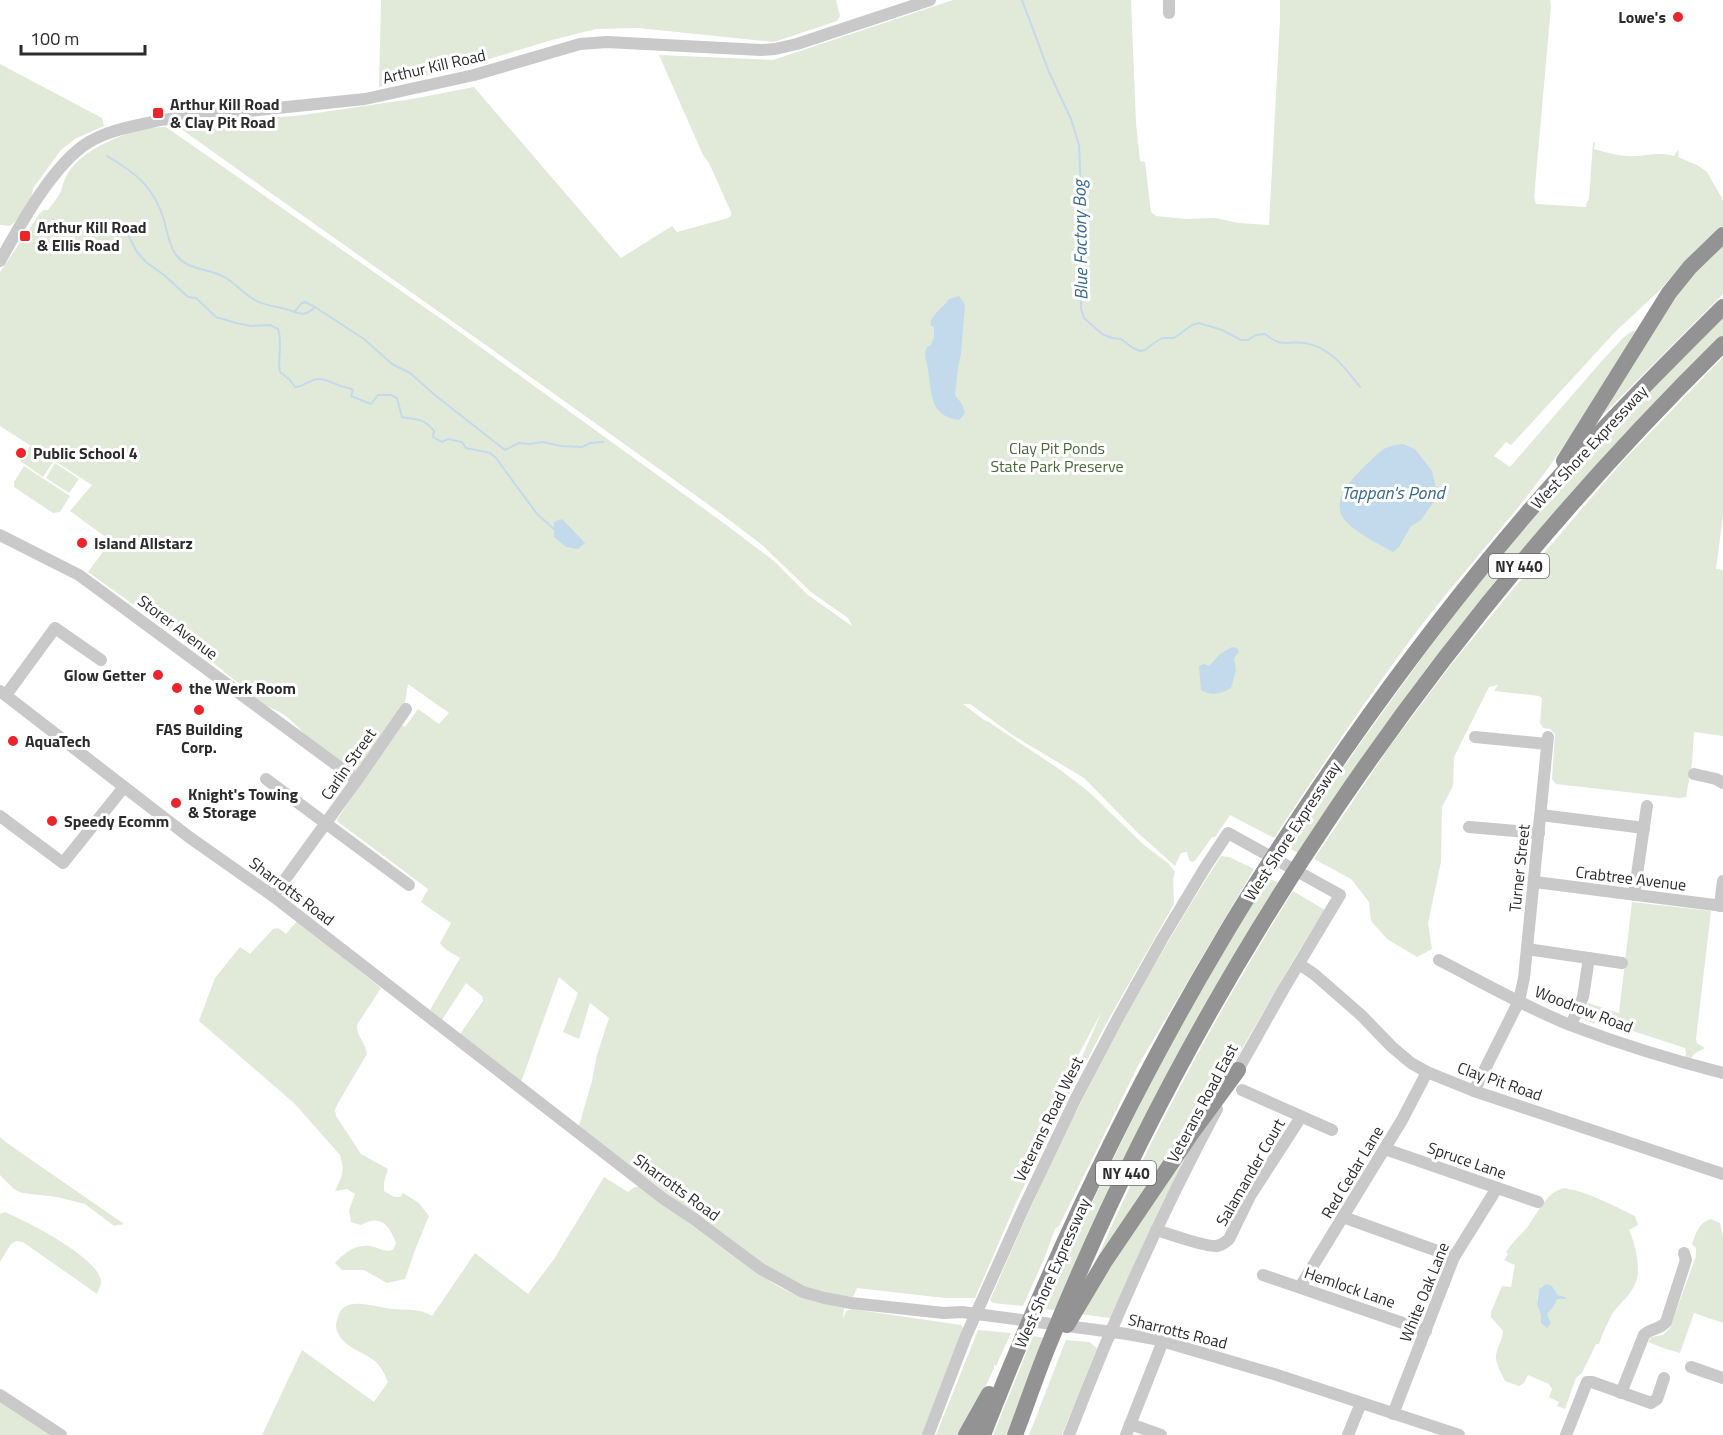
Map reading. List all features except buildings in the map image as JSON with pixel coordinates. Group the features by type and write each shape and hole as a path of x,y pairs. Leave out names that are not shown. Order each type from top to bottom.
{"highway":[{"path":"1543,495 1669,293 1690,267 1723,236"},
{"name":"West Shore Expressway","path":"983,1435 1068,1234 1135,1096 1230,926 1309,801 1411,658 1543,495 1612,420 1723,307"},
{"name":"West Shore Expressway","path":"1017,1431 1050,1342 1111,1203 1185,1058 1258,932 1337,807 1480,613 1566,509 1631,438 1723,344"},
{"path":"1017,1431 1062,1333 1092,1282 1200,1120 1238,1070"},
{"path":"966,1435 998,1377 1038,1287 1068,1234"}],"street":[{"name":"Arthur Kill Road","path":"0,261 5,241 43,190 73,155 89,142 128,127 160,120 365,99 474,75 580,44 607,42 775,49 928,0"},
{"path":"1168,0 1169,13"},
{"name":"Storer Avenue","path":"0,535 79,575 357,780"},
{"path":"3,693 55,628 101,660"},
{"name":"Sharrotts Road","path":"3,693 189,837 273,896 664,1199 761,1269 803,1292 824,1298 908,1310 962,1312 1162,1341 1274,1374 1459,1435"},
{"name":"Carlin Street","path":"273,896 406,709"},
{"name":"Turner Street","path":"1474,1090 1519,1001 1524,978 1547,740 1475,737"},
{"path":"1694,774 1723,783"},
{"path":"266,779 409,885"},
{"path":"0,816 63,863 124,787"},
{"path":"1634,895 1647,806"},
{"path":"1541,815 1644,828"},
{"path":"1469,827 1539,832"},
{"name":"Veterans Road East","path":"1069,1435 1105,1331 1238,1070 1340,895 1228,833"},
{"name":"Veterans Road West","path":"928,1435 976,1315 1036,1179 1094,1062 1162,939 1228,833"},
{"path":"1721,906 1723,881"},
{"name":"Crabtree Avenue","path":"1534,882 1721,906"},
{"path":"1527,949 1622,963"},
{"path":"1571,1025 1583,997 1589,958"},
{"name":"Woodrow Road","path":"1439,960 1571,1025 1684,1063 1723,1073"},
{"name":"Clay Pit Road","path":"1299,964 1310,970 1361,1015 1392,1047 1411,1063 1427,1072 1723,1174"},
{"name":"Red Cedar Lane","path":"1300,1287 1385,1149 1427,1072"},
{"name":"Salamander Court","path":"1242,1090 1332,1130"},
{"name":"Salamander Court","path":"1156,1230 1206,1244 1218,1246 1224,1243 1229,1239 1250,1196 1301,1117"},
{"name":"Spruce Lane","path":"1385,1149 1538,1202"},
{"name":"White Oak Lane","path":"1393,1414 1454,1257 1497,1188"},
{"path":"1343,1217 1454,1257"},
{"path":"1621,1393 1644,1335 1666,1322 1686,1260 1684,1253"},
{"name":"Hemlock Lane","path":"1263,1275 1426,1331"},
{"path":"1161,1435 1128,1429 1162,1341"},
{"path":"1691,1367 1723,1378"},
{"path":"1566,1435 1587,1382 1653,1402 1657,1399 1664,1378"},
{"path":"0,1395 61,1435"},
{"path":"1348,1435 1361,1403"}],"green space":[{"path":"381,0 836,0 840,16 837,21 774,42 638,28 596,29 456,69 379,87"},
{"name":"Clay Pit Ponds State Park Preserve","path":"953,0 1131,0 1136,123 1140,161 1145,162 1151,212 1156,216 1186,219 1216,218 1238,223 1269,225 1280,0 1550,0 1534,197 1536,204 1586,207 1589,199 1593,142 1595,143 1594,149 1625,156 1660,154 1674,156 1678,150 1678,157 1707,172 1723,200 1723,226 1615,332 1511,445 1506,442 1494,456 1510,467 1623,338 1632,331 1636,331 1548,468 1411,639 1274,838 1230,815 1195,861 1189,860 1187,852 1181,853 1175,866 1138,833 1084,778 1014,736 970,704 963,704 1089,792 1144,845 1168,863 1175,872 1174,904 1058,1115 1016,1203 975,1298 945,1298 857,1288 853,1297 825,1293 806,1287 755,1260 579,1126 609,1018 590,1003 579,1039 563,1032 578,993 559,977 521,1082 460,1034 483,1001 482,996 466,983 442,1020 430,1010 460,958 446,950 440,943 451,923 421,902 428,889 337,820 400,723 405,727 418,709 439,724 449,713 408,684 403,709 358,771 335,759 316,745 286,716 255,700 248,691 201,653 88,572 111,541 70,511 92,485 0,426 0,272 40,213 48,210 57,198 67,175 86,155 126,134 166,127 447,323 725,524 774,561 808,595 852,626 848,618 811,592 761,544 720,513 177,126 303,115 412,99 474,87 621,258 672,226 677,232 731,216 659,55 773,60","holes":["1102,1011 1050,1130 1040,1126"]},
{"path":"0,64 102,118 104,126 75,139 61,150 33,188 25,209 10,226 0,225"},
{"path":"1723,244 1723,294 1602,415 1675,293"},
{"path":"1723,317 1723,336 1679,379 1298,853 1287,847 1410,675 1483,578 1582,463"},
{"path":"1723,357 1723,515 1716,569 1723,570 1723,736 1694,732 1692,763 1686,797 1556,784 1552,779 1555,734 1550,729 1543,728 1540,723 1542,698 1494,691 1498,685 1489,687 1454,757 1453,786 1442,807 1441,862 1428,923 1432,949 1417,957 1387,939 1371,921 1369,902 1351,879 1314,859 1390,746 1450,666 1622,462"},
{"path":"30,446 53,462 43,477 20,461"},
{"path":"55,463 79,479 69,493 46,478"},
{"path":"24,466 70,496 60,512 53,513 14,487 14,482"},
{"path":"1221,856 1229,857 1254,869 1139,1064 1059,1226 1055,1229 1023,1306 993,1303 990,1300 1016,1241 1097,1072 1156,962"},
{"path":"1268,878 1279,883 1055,1310 1043,1309 1113,1158 1169,1047"},
{"path":"1293,891 1325,910 1232,1066 1096,1261 1140,1166 1188,1072"},
{"path":"1632,902 1711,911 1696,1039 1697,1043 1705,1048 1694,1054 1690,1060 1685,1059 1685,1048 1596,1019 1594,1024 1581,1018 1588,1003 1619,1013"},
{"path":"297,921 381,988 357,1025 367,1054 335,1110 336,1116 361,1154 388,1169 384,1191 394,1197 400,1197 403,1193 419,1203 429,1216 405,1279 387,1283 364,1270 342,1270 335,1263 357,1247 368,1246 390,1251 396,1243 387,1226 379,1221 361,1225 351,1222 349,1210 355,1194 347,1189 335,1191 343,1168 340,1155 294,1103 199,1021 215,978 240,947 250,954 273,929 278,928 286,934"},
{"path":"0,1137 124,1224 114,1226 85,1204 57,1197 22,1193 14,1189 0,1175"},
{"path":"1187,1153 1110,1318 1080,1314 1116,1254"},
{"path":"604,1177 628,1192 639,1186 771,1282 806,1299 844,1308 843,1319 846,1311 852,1309 961,1325 963,1328 923,1435 262,1435 302,1350 374,1402 388,1382 376,1362 341,1339 336,1326 341,1310 347,1306 361,1304 413,1310 432,1316 475,1253 528,1294 554,1259"},
{"path":"1564,1188 1600,1199 1635,1216 1638,1225 1629,1230 1638,1265 1635,1284 1612,1314 1599,1344 1596,1344 1582,1373 1576,1378 1565,1409 1557,1406 1559,1402 1549,1397 1552,1389 1549,1384 1528,1375 1524,1383 1519,1386 1505,1381 1496,1359 1503,1331 1491,1317 1502,1286 1511,1287 1515,1265 1504,1260 1508,1254 1506,1252 1546,1200","holes":["1542,1286 1552,1286 1558,1295 1566,1297 1558,1299 1548,1312 1549,1320 1542,1318 1537,1298"]},
{"path":"5,1212 60,1241 88,1261 101,1281 97,1294 23,1242 16,1241 11,1244 0,1262 0,1214"},
{"path":"1711,1219 1720,1223 1723,1238 1723,1323 1694,1313 1680,1353 1648,1342 1651,1337 1663,1335 1670,1328 1696,1256 1696,1248 1692,1244 1695,1236 1701,1225"},
{"path":"978,1330 1011,1333 996,1366 994,1365 975,1410 959,1435 936,1435"},
{"path":"1033,1336 1046,1338 1006,1435 993,1435"},
{"path":"1066,1340 1089,1342 1097,1348 1062,1435 1029,1435"},
{"path":"0,1400 54,1435 0,1435"}],"water":[{"path":"959,296 965,305 955,395 965,413 959,420 949,418 937,408 932,395 925,355 934,337 934,327 930,325 933,317 949,299"},
{"name":"Tappan's Pond","path":"1403,444 1415,449 1432,471 1438,496 1420,521 1411,526 1399,547 1393,552 1349,525 1341,514 1340,500 1347,486 1377,454 1392,446"},
{"path":"562,519 585,543 578,549 566,547 554,537 554,522"},
{"path":"1232,647 1237,648 1239,652 1234,658 1236,670 1231,688 1216,694 1201,690 1199,666 1204,664 1209,666 1220,654"},
{"path":"1546,1284 1552,1286 1558,1295 1566,1297 1566,1299 1558,1299 1548,1313 1551,1323 1547,1328 1541,1323 1537,1304 1539,1289"}],"waterway":[{"name":"Blue Factory Bog","path":"1022,0 1049,72 1071,119 1079,145 1082,215 1081,309 1084,318 1102,334 1121,339 1140,351 1162,338 1174,338 1192,325 1199,323 1222,330 1241,340 1265,334 1281,343 1298,342 1314,345 1343,366 1360,387"},
{"path":"107,156 135,175 155,198 168,238 181,260 193,267 226,278 251,298 263,304 301,314 308,313 315,307 364,339 392,364 410,373 505,450 519,443 542,442 582,447 590,443 603,442"},
{"path":"128,235 137,252 146,262 188,297 196,298 216,317 251,326 270,325 278,329 280,372 295,387 315,379 323,379 353,390 351,396 371,404 378,395 391,395 397,398 402,417 426,423 434,431 433,437 442,442 448,439 462,442 466,448 490,453 496,458 537,514 554,529"},
{"path":"294,312 305,302 315,307"}],"place":[{"name":"Lowe's","path":"1678,17"},
{"name":"Arthur Kill Road & Clay Pit Road","path":"158,113"},
{"name":"Arthur Kill Road & Ellis Road","path":"25,236"},
{"name":"Public School 4","path":"21,453"},
{"name":"Island Allstarz","path":"82,543"},
{"name":"Glow Getter","path":"158,675"},
{"name":"the Werk Room","path":"177,688"},
{"name":"FAS Building Corp.","path":"199,710"},
{"name":"AquaTech","path":"13,741"},
{"name":"Knight's Towing & Storage","path":"176,803"},
{"name":"Speedy Ecomm","path":"52,821"}]}
